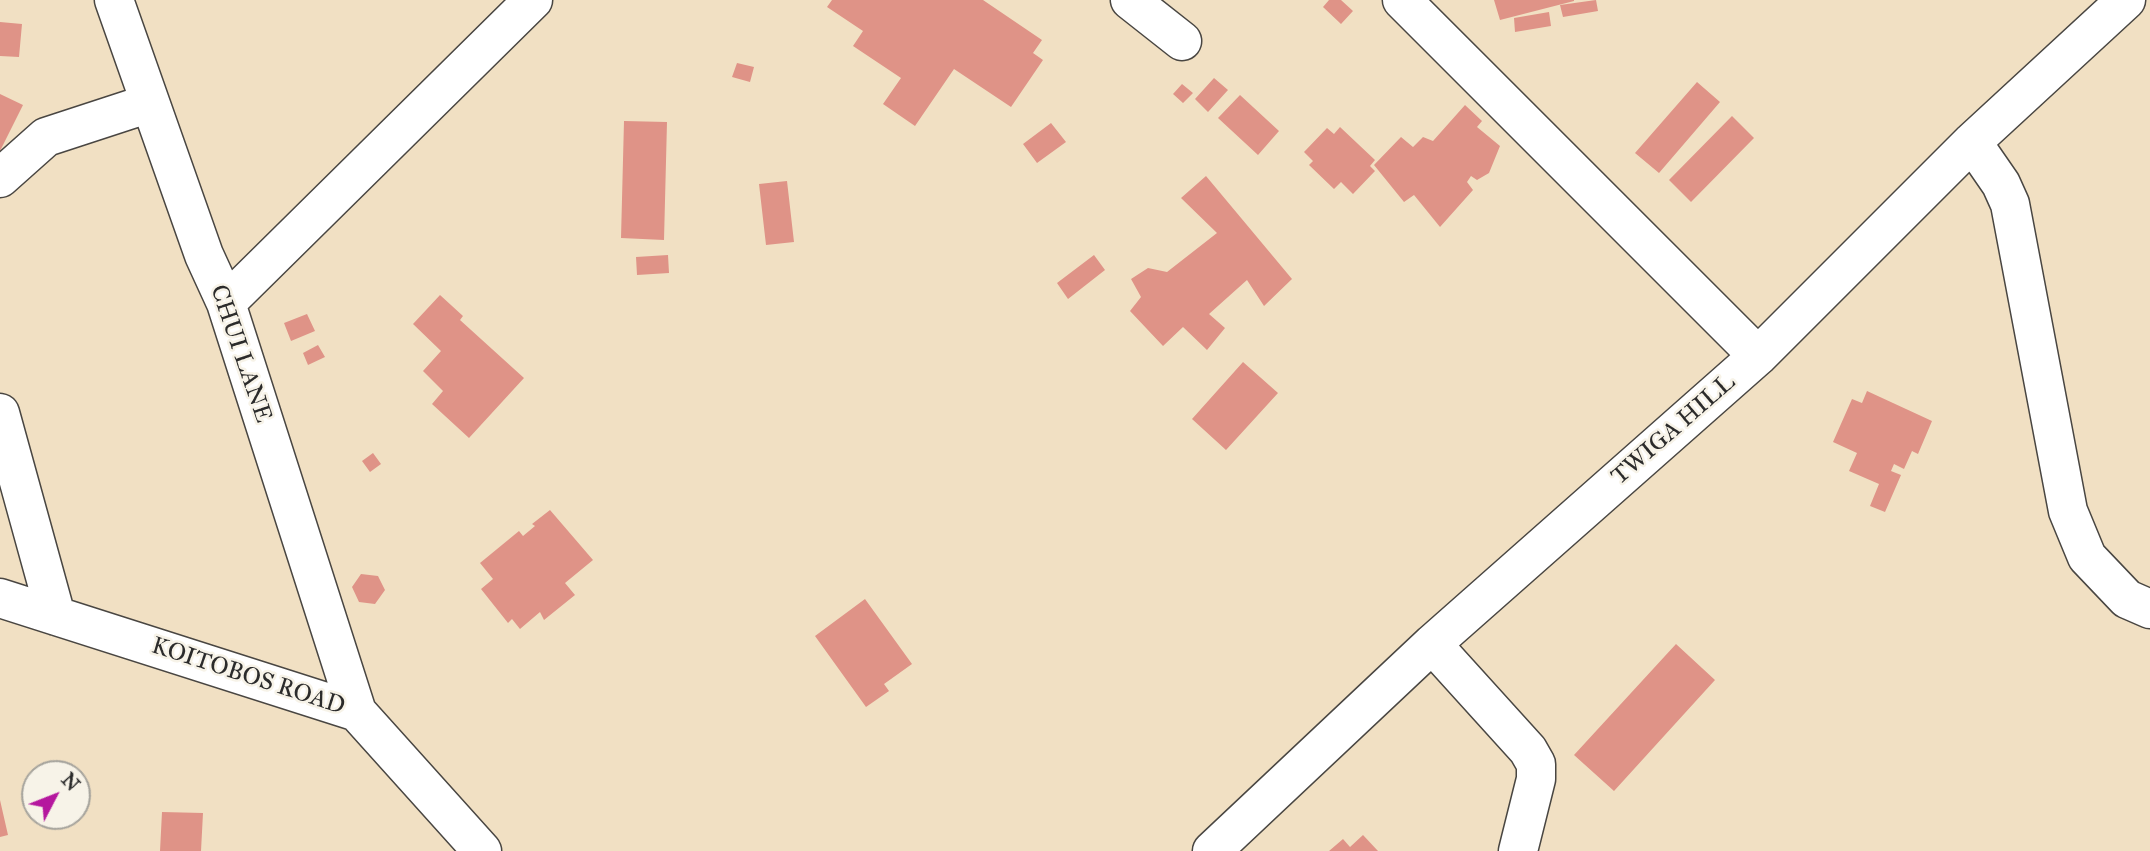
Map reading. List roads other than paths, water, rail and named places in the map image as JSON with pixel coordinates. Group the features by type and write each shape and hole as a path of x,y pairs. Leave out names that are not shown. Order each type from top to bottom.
{"street":[{"name":"CHUI LANE","path":"114,0 204,255 226,303 357,712"},
{"path":"226,303 533,0"},
{"path":"1130,0 1182,41"},
{"path":"1402,0 1758,356"},
{"name":"TWIGA HILL","path":"1212,851 1432,643 1758,356 1972,142 2126,0"},
{"path":"0,178 46,137 150,103"},
{"path":"1972,142 2001,184 2010,204 2068,511 2087,557 2127,599 2150,609"},
{"path":"0,413 56,616"},
{"name":"KOITOBOS ROAD","path":"0,598 357,712 482,851"},
{"path":"1432,643 1528,750 1536,764 1536,779 1518,851"}]}
